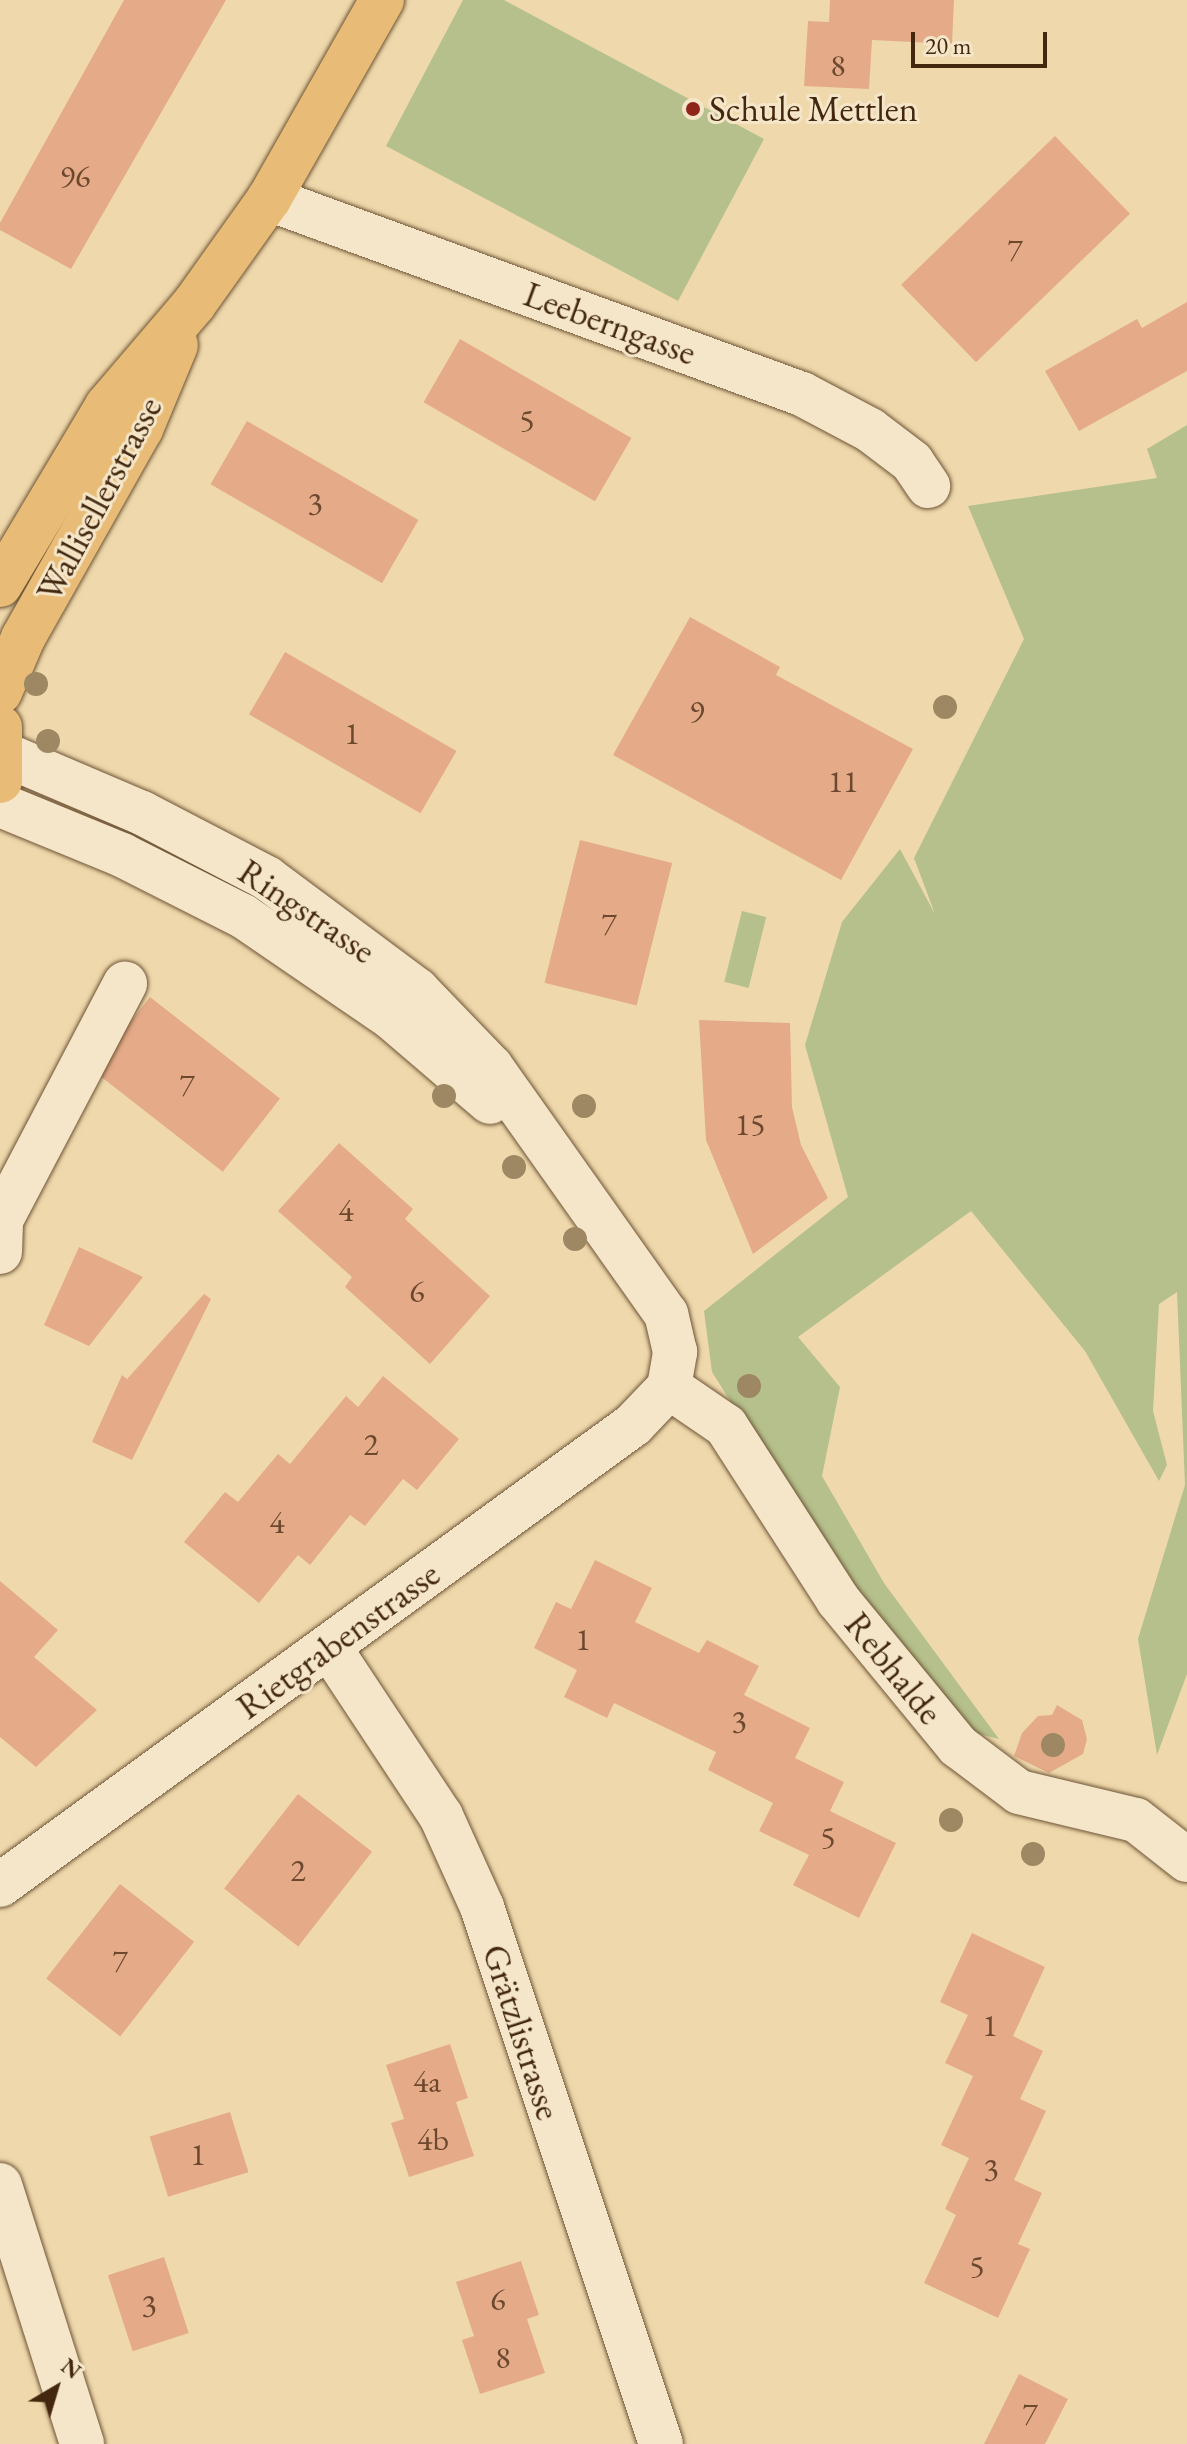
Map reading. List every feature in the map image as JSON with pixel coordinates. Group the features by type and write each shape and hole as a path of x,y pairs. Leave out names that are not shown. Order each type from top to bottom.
{"main road":[{"name":"Wallisellerstrasse","path":"0,585 107,406 194,304 269,199 382,0"},
{"name":"Wallisellerstrasse","path":"0,692 23,638 141,429 194,304"}],"street":[{"name":"Leeberngasse","path":"269,199 802,394 870,430 912,462 928,486"},
{"name":"Ringstrasse","path":"1,754 204,845 343,929 417,990 491,1067 547,1151 666,1314 675,1352 669,1387"},
{"name":"Ringstrasse","path":"0,805 122,855 243,916 392,1018 547,1151"},
{"path":"0,1252 1,1220 125,984"},
{"name":"Rietgrabenstrasse","path":"0,1885 633,1425 669,1387"},
{"name":"Rebhalde","path":"669,1387 726,1426 838,1600 958,1746 1000,1782 1045,1802 1136,1820 1187,1860"},
{"name":"Grätzlistrasse","path":"329,1647 441,1816 482,1907 661,2444"},
{"path":"0,2185 82,2444"}],"green space":[{"path":"463,0 504,0 764,139 678,301 386,146"},
{"path":"1187,425 1187,1674 1157,1755 1138,1639 1185,1485 1177,1292 1159,1304 1153,1411 1167,1465 1159,1481 1085,1351 971,1211 798,1337 840,1387 822,1476 884,1583 999,1739 971,1732 831,1561 712,1372 704,1311 848,1197 805,1045 842,922 900,849 935,914 914,858 1024,639 968,506 1157,478 1147,449"},
{"path":"742,911 766,917 749,988 724,982"}],"building":[{"path":"124,0 226,0 71,269 0,230 0,223"},
{"path":"830,0 954,0 952,44 872,40 869,89 804,86 808,21 829,22"},
{"path":"1055,136 1130,214 976,362 901,285"},
{"path":"1187,302 1187,371 1079,431 1045,371 1137,319 1142,328"},
{"path":"460,339 631,438 595,501 424,402"},
{"path":"247,421 418,520 382,583 210,484"},
{"path":"690,617 780,667 776,675 913,749 841,880 613,755"},
{"path":"285,652 456,751 420,813 249,714"},
{"path":"580,840 672,863 637,1006 544,983"},
{"path":"150,997 280,1099 223,1172 93,1070"},
{"path":"699,1020 790,1023 792,1107 801,1145 828,1198 753,1254 706,1140"},
{"path":"339,1143 413,1209 405,1219 490,1296 430,1364 345,1287 352,1277 278,1211"},
{"path":"79,1247 143,1277 89,1346 44,1325"},
{"path":"204,1294 211,1299 132,1460 92,1442 122,1375 127,1379"},
{"path":"383,1376 459,1439 417,1490 403,1479 365,1526 350,1515 310,1565 298,1555 259,1603 184,1542 225,1492 238,1502 278,1454 290,1464 346,1396 358,1407"},
{"path":"595,1560 652,1588 635,1622 699,1653 707,1640 759,1666 744,1695 810,1728 795,1758 844,1782 830,1811 896,1843 859,1918 793,1885 809,1855 759,1831 773,1803 708,1770 716,1752 614,1703 607,1718 564,1697 577,1670 534,1648 556,1602 571,1609"},
{"path":"0,1581 58,1630 34,1657 97,1710 36,1767 0,1737"},
{"path":"1057,1705 1082,1720 1087,1739 1083,1754 1049,1773 1014,1756 1022,1733 1038,1716 1052,1715"},
{"path":"298,1794 372,1852 298,1946 224,1889"},
{"path":"120,1884 194,1942 120,2036 46,1979"},
{"path":"972,1933 1045,1967 1013,2036 1043,2051 1020,2099 1046,2111 1014,2180 1042,2193 1018,2244 1030,2249 998,2318 924,2283 956,2215 945,2209 969,2158 941,2145 973,2076 945,2063 968,2015 940,2002"},
{"path":"450,2044 468,2098 456,2102 474,2156 409,2177 391,2123 404,2119 386,2065"},
{"path":"230,2112 248,2172 168,2197 150,2137"},
{"path":"164,2257 189,2333 133,2351 108,2275"},
{"path":"521,2261 539,2315 527,2319 545,2373 480,2394 462,2340 474,2336 456,2282"},
{"path":"1019,2374 1068,2399 1045,2444 984,2444"}],"place":[{"name":"Schule Mettlen","path":"693,109"}]}
